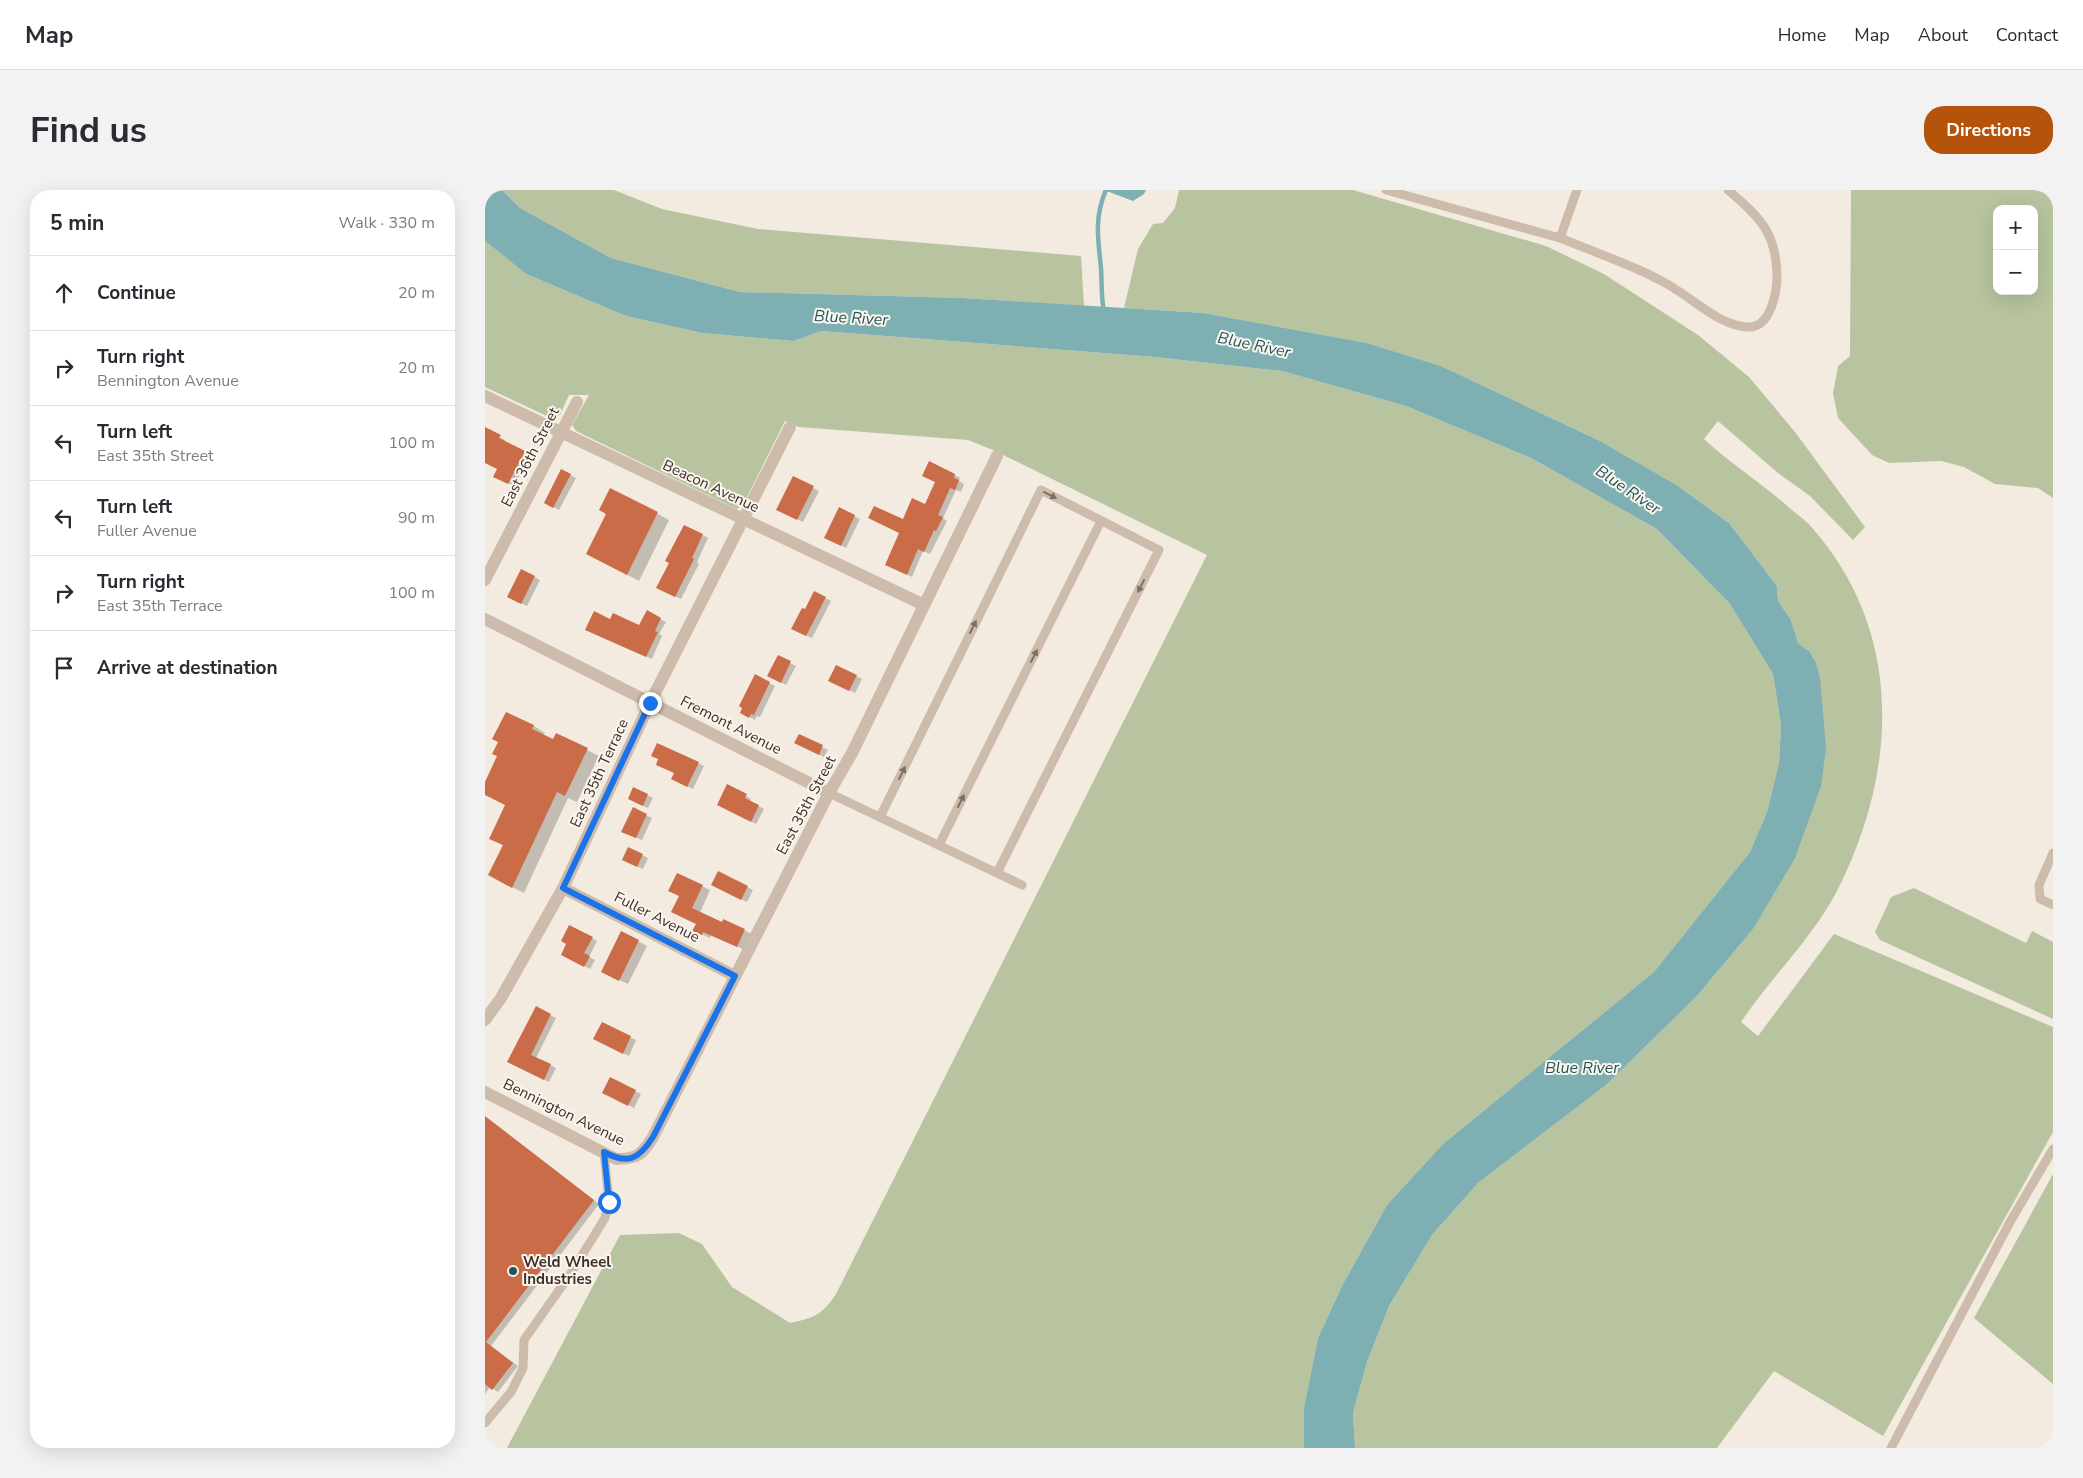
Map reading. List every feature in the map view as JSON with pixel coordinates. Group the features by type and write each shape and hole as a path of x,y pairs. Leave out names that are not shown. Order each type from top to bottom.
{"street":[{"name":"Beacon Avenue","path":"485,396 559,433 924,605"},
{"name":"East 36th Street","path":"485,580 559,433 577,402"},
{"name":"East 35th Terrace","path":"485,1020 501,998 563,888 650,703 790,427"},
{"name":"East 35th Street","path":"629,1159 644,1152 653,1137 829,793 852,753 997,456"},
{"name":"Fremont Avenue","path":"485,619 829,793"},
{"name":"Fuller Avenue","path":"563,888 735,976"},
{"name":"Bennington Avenue","path":"485,1092 616,1159 629,1159"}],"lane":[{"path":"1386,190 1560,238 1647,274 1674,288 1729,323 1750,327 1764,320 1772,306 1777,288 1776,256 1768,230 1728,190"},
{"path":"1560,238 1577,190"},
{"path":"880,817 1041,490 1159,550 997,873"},
{"path":"939,845 1101,521"},
{"path":"829,793 1022,885"},
{"path":"2053,853 2039,885 2040,899 2053,905"},
{"path":"1891,1448 2010,1222 2053,1149"},
{"path":"485,1423 511,1392 523,1368 524,1340 571,1273 605,1218 609,1202 604,1152"}],"green space":[{"path":"502,190 614,190 662,209 758,229 1081,256 1084,306 963,298 740,292 611,258 520,208"},
{"path":"1179,190 1353,190 1546,246 1604,274 1698,335 1749,377 1795,432 1865,527 1853,540 1810,496 1778,473 1718,421 1704,439 1809,524 1844,571 1864,614 1877,659 1882,706 1880,753 1872,800 1857,846 1837,891 1804,942 1765,989 1741,1022 1758,1036 1834,934 2053,1027 2053,1132 1883,1436 1774,1371 1717,1448 1355,1448 1353,1413 1367,1362 1389,1306 1432,1235 1478,1183 1606,1085 1697,996 1753,929 1809,651 1798,643 1791,620 1778,601 1777,586 1729,523 1675,484 1600,441 1441,366 1367,343 1204,313 1124,308 1138,249 1153,224 1163,223 1175,208"},
{"path":"1851,190 2053,190 2053,498 2038,488 1995,484 1964,467 1941,461 1889,463 1872,455 1838,418 1833,393 1838,366 1850,356"},
{"path":"485,241 526,274 626,316 702,333 793,341 820,331 1155,357 1282,371 1406,406 1531,458 1657,529 1730,604 1773,674 1781,725 1779,763 1767,812 1750,852 1654,972 1443,1144 1387,1205 1343,1284 1318,1338 1304,1407 1304,1448 507,1448 620,1235 679,1233 702,1244 732,1287 790,1323 817,1314 831,1301 1207,555 993,450 968,440 799,427 785,421 744,503 737,509 576,431 572,425 589,395 569,395 560,415 551,418 485,387"},
{"path":"1914,888 2026,943 2032,931 2053,942 2053,1019 1880,940 1875,932 1891,897"},
{"path":"2053,1174 2053,1384 1974,1318"}],"water":[{"name":"Blue River","path":"485,190 502,190 520,208 611,258 740,292 963,298 1204,313 1367,343 1441,366 1600,441 1675,484 1729,523 1777,586 1778,601 1791,620 1798,643 1809,651 1816,663 1820,678 1826,748 1821,786 1795,858 1753,929 1697,996 1606,1085 1478,1183 1432,1235 1389,1306 1367,1362 1353,1413 1355,1448 1304,1448 1304,1407 1318,1338 1343,1284 1387,1205 1443,1144 1654,972 1750,852 1767,812 1779,763 1781,725 1773,674 1730,604 1657,529 1531,458 1406,406 1282,371 1155,357 821,331 793,341 702,333 626,316 526,274 485,241"},
{"path":"1104,190 1146,190 1144,194 1133,201"}],"building":[{"path":"485,427 501,435 499,438 525,451 508,484 493,477 497,469 485,463"},
{"path":"929,461 955,474 954,478 959,480 955,490 950,488 938,515 943,517 936,531 934,530 924,552 918,549 907,575 885,565 899,533 868,518 874,506 903,519 912,498 925,504 935,482 922,476"},
{"path":"561,469 571,474 553,508 544,503"},
{"path":"793,476 814,486 797,520 776,510"},
{"path":"610,488 658,512 627,575 586,554 606,514 599,510"},
{"path":"839,507 855,515 841,546 824,538"},
{"path":"684,525 703,534 692,558 694,559 675,597 656,588 669,563 665,561"},
{"path":"521,569 535,576 521,604 507,597"},
{"path":"814,591 826,597 806,636 791,629 802,608 805,609"},
{"path":"647,610 661,618 655,631 658,632 646,657 585,630 594,611 610,619 613,613 639,625"},
{"path":"778,655 791,661 781,683 767,676"},
{"path":"836,665 857,675 849,691 828,681"},
{"path":"755,674 770,682 754,715 751,714 749,718 740,713 742,708 739,706"},
{"path":"506,712 534,725 532,729 553,739 556,733 588,748 565,796 557,792 512,888 488,875 503,845 489,839 505,805 485,795 485,782 497,756 492,754 498,742 492,739"},
{"path":"799,734 823,745 819,755 794,743"},
{"path":"657,743 699,762 687,787 671,779 674,773 656,765 658,759 651,756"},
{"path":"727,784 747,794 745,798 759,805 751,822 717,805"},
{"path":"633,787 648,794 643,806 628,799"},
{"path":"633,807 647,814 636,838 621,832"},
{"path":"628,847 643,854 637,867 622,860"},
{"path":"718,871 748,886 741,900 711,885"},
{"path":"677,873 703,885 692,908 722,922 723,919 745,929 737,947 703,932 702,935 692,931 696,924 671,912 679,896 668,891"},
{"path":"569,925 593,937 584,953 590,956 584,967 561,955 566,944 561,941"},
{"path":"621,931 639,940 619,981 601,972"},
{"path":"536,1006 551,1014 531,1055 551,1064 544,1080 507,1062"},
{"path":"602,1022 631,1036 623,1054 593,1039"},
{"path":"610,1077 636,1090 628,1106 602,1093"},
{"name":"Weld Wheel Industries","path":"485,1116 594,1200 486,1342 513,1363 492,1390 485,1384"}],"waterway":[{"path":"1104,312 1098,219 1106,190"}],"place":[{"name":"Weld Wheel Industries","path":"513,1271"}],"route":[{"path":"609,1202 604,1152 616,1159 629,1159 644,1152 735,976 563,888 650,703"}]}
